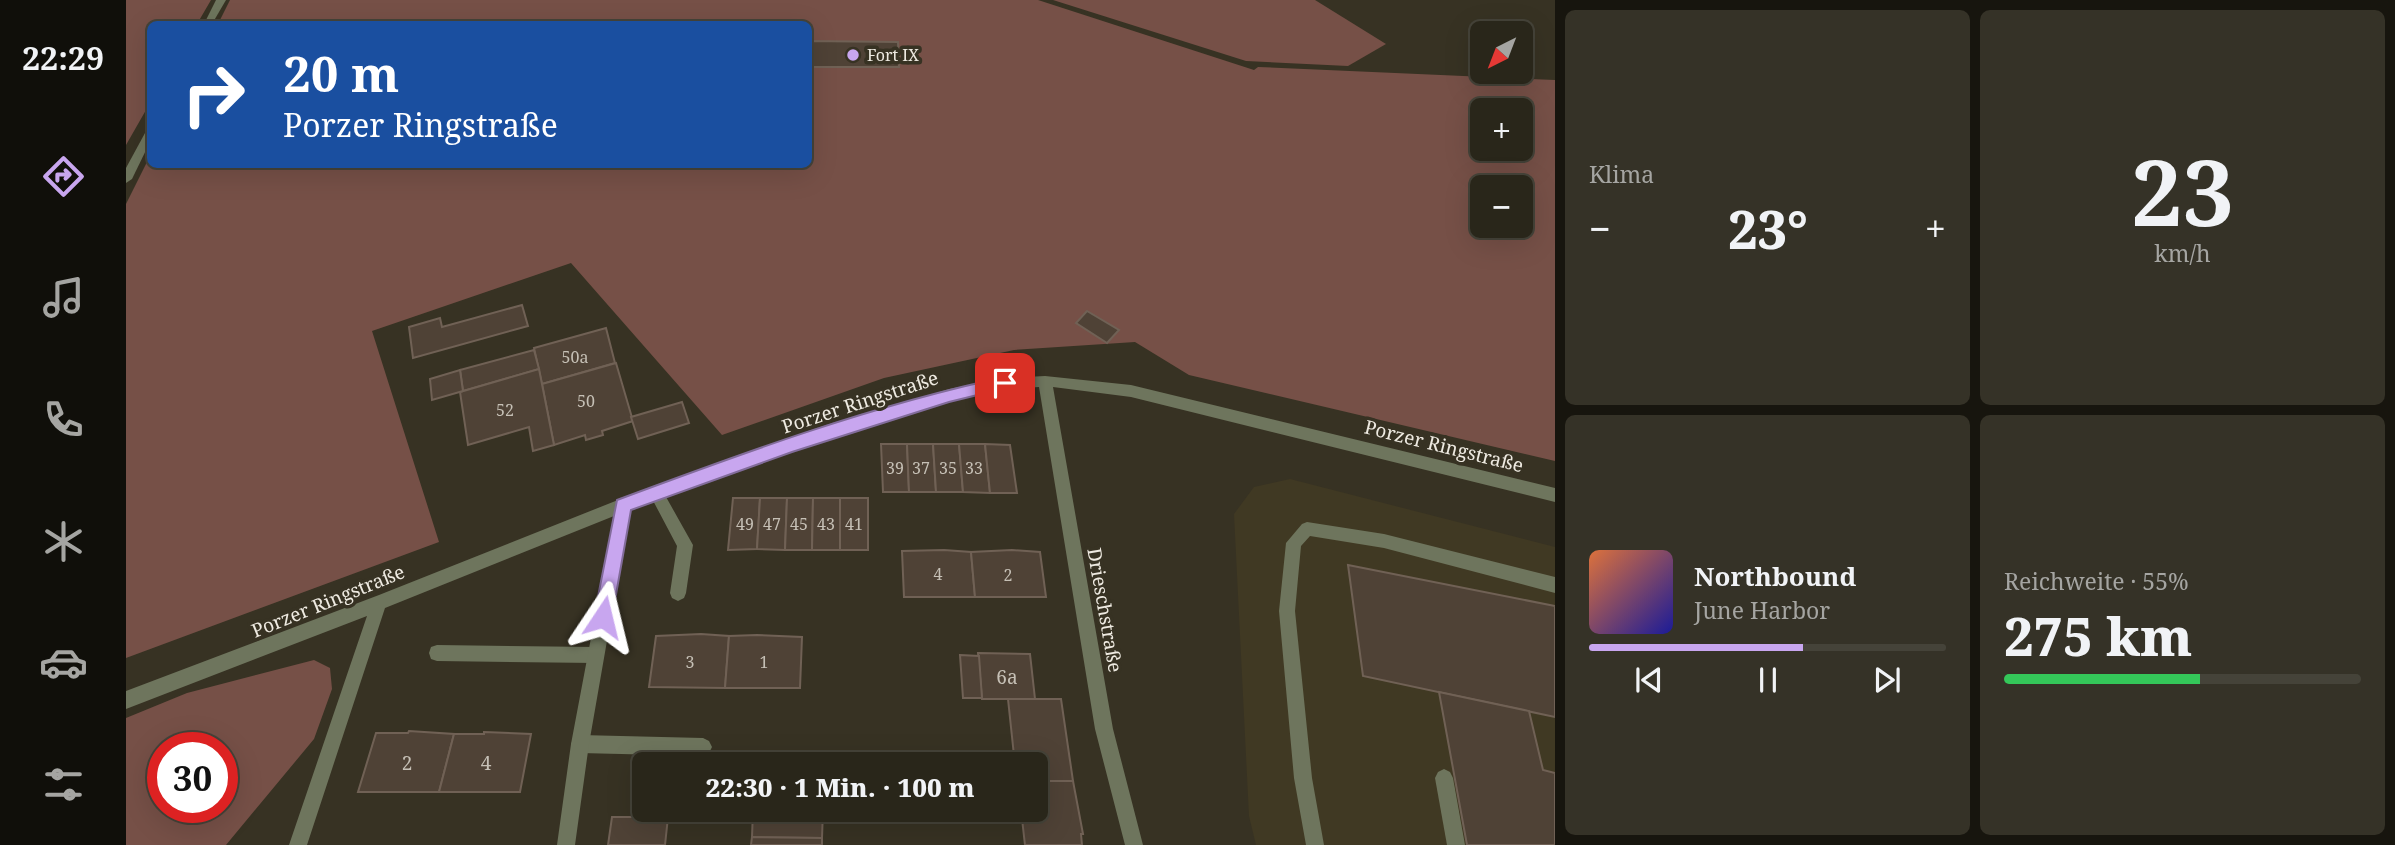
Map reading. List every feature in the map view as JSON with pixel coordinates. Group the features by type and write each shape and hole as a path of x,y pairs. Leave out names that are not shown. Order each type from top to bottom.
{"street":[{"path":"210,21 221,0"},
{"path":"126,179 147,139"},
{"name":"Porzer Ringstraße","path":"126,700 656,493 791,445 949,395 1005,383 1045,381 1131,391 1555,495"},
{"name":"Drieschstraße","path":"1045,381 1104,729 1133,845"},
{"path":"656,493 685,545 678,593"},
{"path":"566,845 580,744 623,505"},
{"path":"1315,845 1303,778 1287,611 1294,543 1307,529 1384,541 1555,585"},
{"path":"298,845 379,603"},
{"path":"437,653 596,655"},
{"path":"580,744 703,747"},
{"path":"1444,778 1456,845"}],"shaded area":[{"path":"126,0 211,0 199,21 147,21 147,108 126,145"},
{"path":"230,0 1038,0 1254,70 1258,67 1470,76 1470,84 1533,84 1533,79 1555,80 1555,461 1189,375 1135,342 1014,350 884,378 722,435 571,263 372,331 439,542 126,658 126,204 147,162 147,168 812,168 812,21 220,21"},
{"path":"1053,0 1315,0 1386,44 1348,66 1246,61"},
{"path":"1290,479 1555,547 1555,845 1256,845 1249,816 1234,514 1254,487"},
{"path":"314,660 330,668 332,689 314,739 226,845 126,845 126,718 187,693"}],"building":[{"name":"Fort IX","path":"812,41 898,42 899,67 812,67"},
{"path":"522,305 528,326 413,358 409,327 440,318 442,327"},
{"path":"1087,311 1119,330 1107,343 1076,323"},
{"path":"606,328 615,363 542,384 534,348"},
{"path":"534,350 539,369 463,391 460,370"},
{"path":"616,363 633,421 602,431 603,435 586,440 585,435 554,445 542,384"},
{"path":"539,369 554,445 533,451 529,427 468,445 460,392"},
{"path":"460,370 463,391 432,400 430,379"},
{"path":"682,402 689,423 638,439 631,417"},
{"path":"881,444 907,444 909,492 883,492"},
{"path":"907,444 933,444 936,492 909,492"},
{"path":"933,444 959,444 963,492 936,492"},
{"path":"959,444 985,444 990,493 963,492"},
{"path":"985,444 1010,445 1017,493 990,493"},
{"path":"733,498 760,498 757,549 728,550"},
{"path":"760,498 787,498 785,550 757,549"},
{"path":"787,498 813,498 812,550 785,550"},
{"path":"813,498 840,498 840,550 812,550"},
{"path":"840,498 868,498 868,550 840,550"},
{"path":"902,551 971,552 975,597 904,597"},
{"path":"971,552 1040,552 1046,597 975,597"},
{"path":"1348,565 1555,606 1555,717 1363,676"},
{"path":"656,636 729,636 725,688 649,687"},
{"path":"729,636 802,637 800,688 725,688"},
{"path":"978,653 1030,654 1035,699 982,699"},
{"path":"960,655 979,656 982,698 963,698"},
{"path":"1439,692 1529,711 1543,770 1555,773 1555,845 1467,845"},
{"path":"1008,699 1061,699 1073,781 1048,781 1048,752 1014,752"},
{"path":"409,731 454,734 439,792 358,792 376,733"},
{"path":"454,734 531,734 520,792 439,792"},
{"path":"1048,781 1073,781 1083,834 1082,845 1025,845 1022,822 1048,822"},
{"path":"612,817 632,817 632,822 667,822 665,845 608,845"},
{"path":"753,822 823,822 822,838 752,837"},
{"path":"752,837 822,838 822,845 751,845"}],"place":[{"name":"Fort IX","path":"853,55"}],"route":[{"path":"603,617 623,505 791,445 949,395 1005,383"}]}
